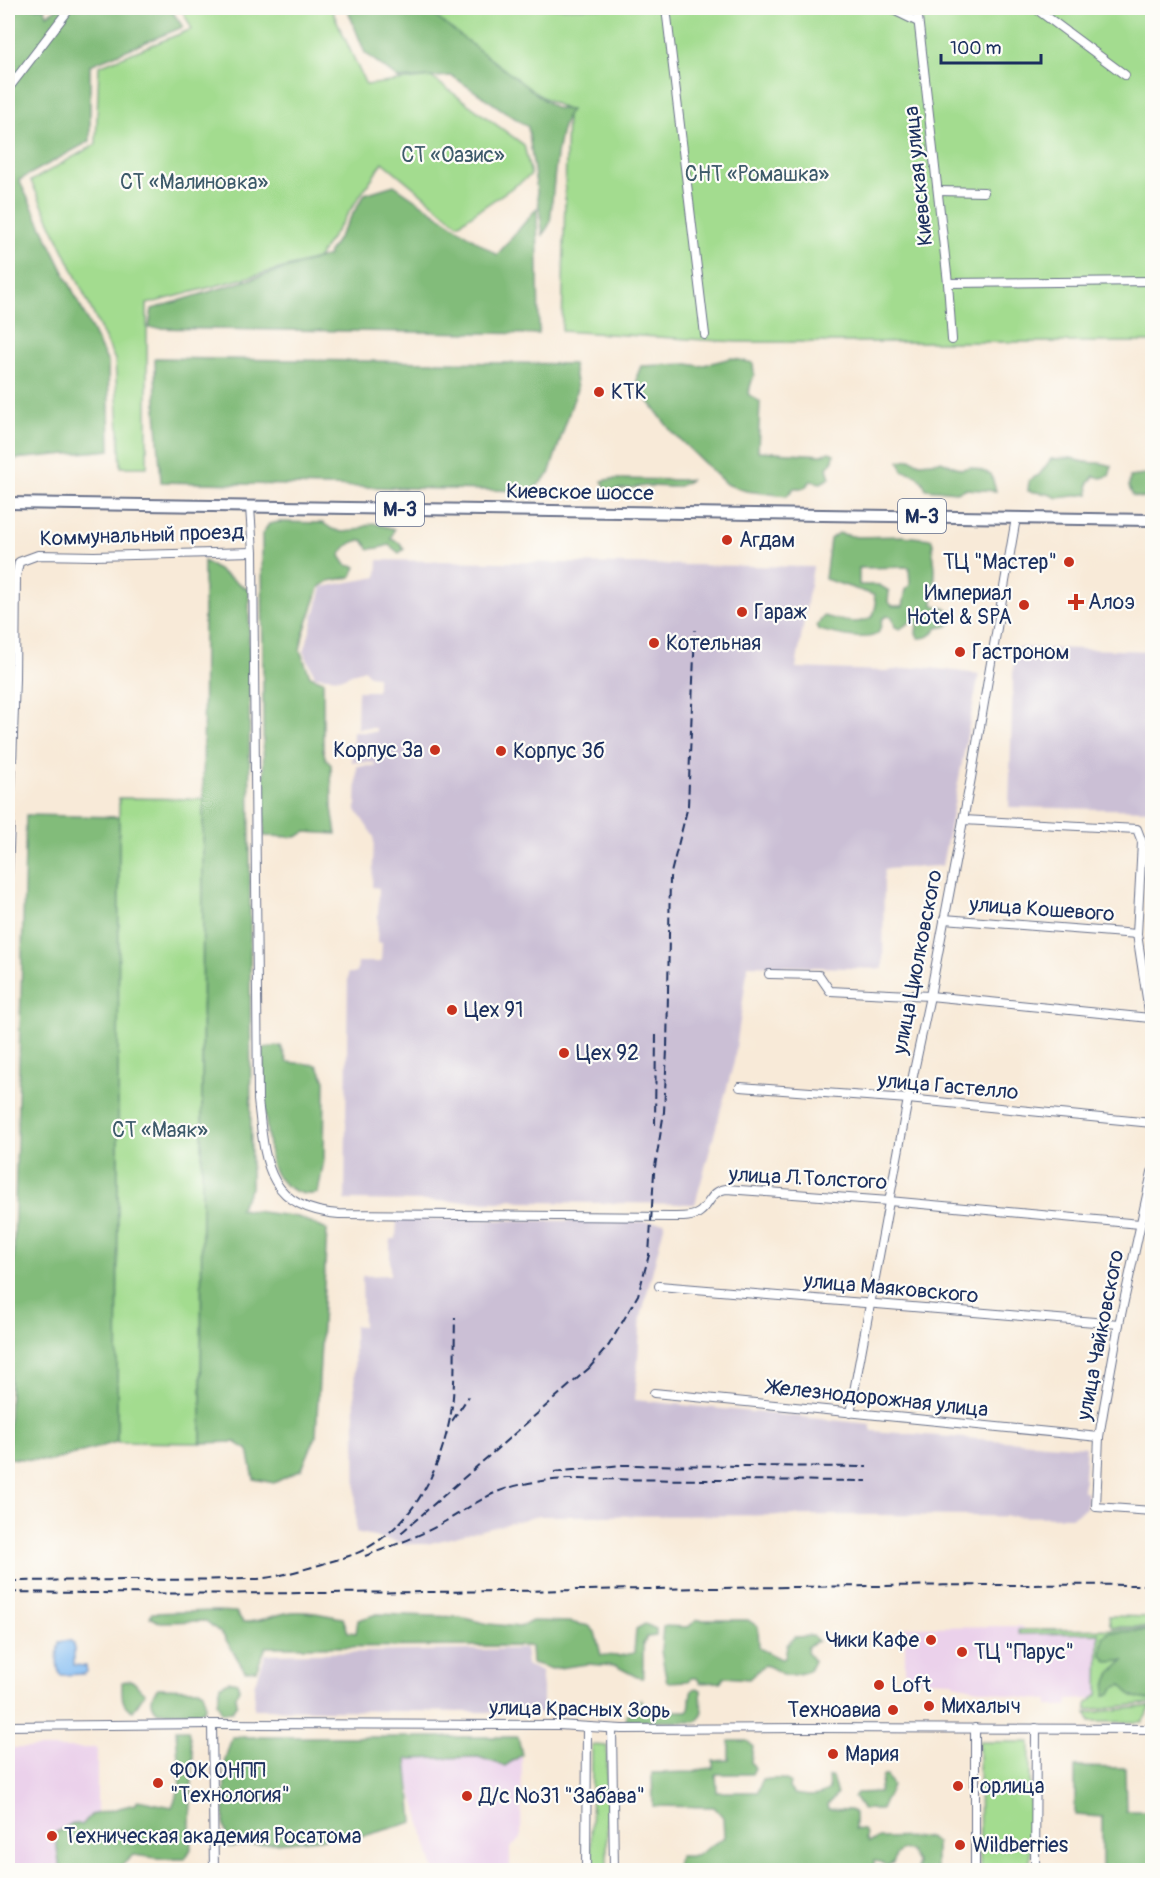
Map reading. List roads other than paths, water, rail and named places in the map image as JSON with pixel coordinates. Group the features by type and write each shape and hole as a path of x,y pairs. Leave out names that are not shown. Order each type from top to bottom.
{"highway":[{"name":"Киевское шоссе","path":"8,503 1152,520"}],"street":[{"path":"8,89 70,8"},
{"path":"666,8 705,335"},
{"path":"889,8 918,22"},
{"name":"Киевская улица","path":"917,8 948,282 952,340"},
{"path":"1035,8 1125,75"},
{"path":"938,191 984,192"},
{"path":"948,282 1152,282"},
{"name":"Коммунальный проезд","path":"8,877 15,690 16,577 19,562 38,555 253,552 250,507"},
{"name":"улица Циолковского","path":"850,1413 908,1099 963,820 1017,518"},
{"name":"улица Л.Толстого","path":"253,552 258,1101 264,1154 270,1174 287,1196 299,1205 339,1214 670,1217 692,1216 700,1213 713,1194 726,1189 1140,1224"},
{"path":"769,974 819,975 831,991 930,996 1151,1021 1137,934 1142,842 1137,829 963,820"},
{"name":"улица Кошевого","path":"944,919 1137,934"},
{"name":"улица Гастелло","path":"740,1087 908,1099 1152,1123"},
{"name":"улица Чайковского","path":"1152,1172 1119,1324 1099,1437 1096,1507 1152,1511"},
{"name":"улица Маяковского","path":"659,1286 1119,1324"},
{"name":"Железнодорожная улица","path":"654,1393 1099,1437"},
{"path":"212,1724 214,1870"},
{"name":"улица Красных Зорь","path":"8,1726 212,1724 558,1725 612,1729 1152,1729"},
{"path":"586,1728 586,1870"},
{"path":"975,1728 975,1870"},
{"path":"1035,1870 1036,1728"},
{"path":"612,1729 614,1870"}],"water":[{"path":"71,1641 74,1644 74,1665 86,1666 87,1672 84,1674 60,1675 57,1663 58,1646 59,1642"}],"railway":[{"path":"590,1367 609,1345 638,1295 649,1255 654,1173 664,1112 670,877 688,806 695,630"},
{"path":"655,1125 656,1033"},
{"path":"8,1581 258,1579 316,1566 367,1548 400,1523 413,1507 424,1490 441,1453 453,1401 455,1317"},
{"path":"401,1533 595,1363"},
{"path":"452,1421 469,1396"},
{"path":"554,1472 622,1465 867,1467"},
{"path":"365,1556 427,1531 500,1491 538,1482 568,1479 867,1481"},
{"path":"8,1592 294,1593 1152,1585"}],"place":[{"name":"КТК","path":"599,392"},
{"name":"Агдам","path":"727,540"},
{"name":"ТЦ \"Мастер\"","path":"1069,562"},
{"name":"Алоэ","path":"1076,602"},
{"name":"Империал Hotel & SPA","path":"1024,605"},
{"name":"Гараж","path":"742,612"},
{"name":"Котельная","path":"654,643"},
{"name":"Гастроном","path":"960,652"},
{"name":"Корпус 3a","path":"435,750"},
{"name":"Корпус 3б","path":"501,751"},
{"name":"Цех 91","path":"452,1010"},
{"name":"Цех 92","path":"564,1053"},
{"name":"Чики Кафе","path":"931,1640"},
{"name":"ТЦ \"Парус\"","path":"962,1652"},
{"name":"Loft","path":"879,1685"},
{"name":"Михалыч","path":"929,1706"},
{"name":"Техноавиа","path":"893,1710"},
{"name":"Мария","path":"833,1754"},
{"name":"ФОК ОНПП \"Технология\"","path":"158,1783"},
{"name":"Горлица","path":"958,1786"},
{"name":"Д/с №31 \"Забава\"","path":"467,1796"},
{"name":"Техническая академия Росатома","path":"52,1836"},
{"name":"Wildberries","path":"960,1845"}],"park label":[{"name":"СТ «Оазис»","path":"453,155"},
{"name":"СНТ «Ромашка»","path":"757,174"},
{"name":"СТ «Малиновка»","path":"194,182"},
{"name":"СТ «Маяк»","path":"160,1130"}]}
